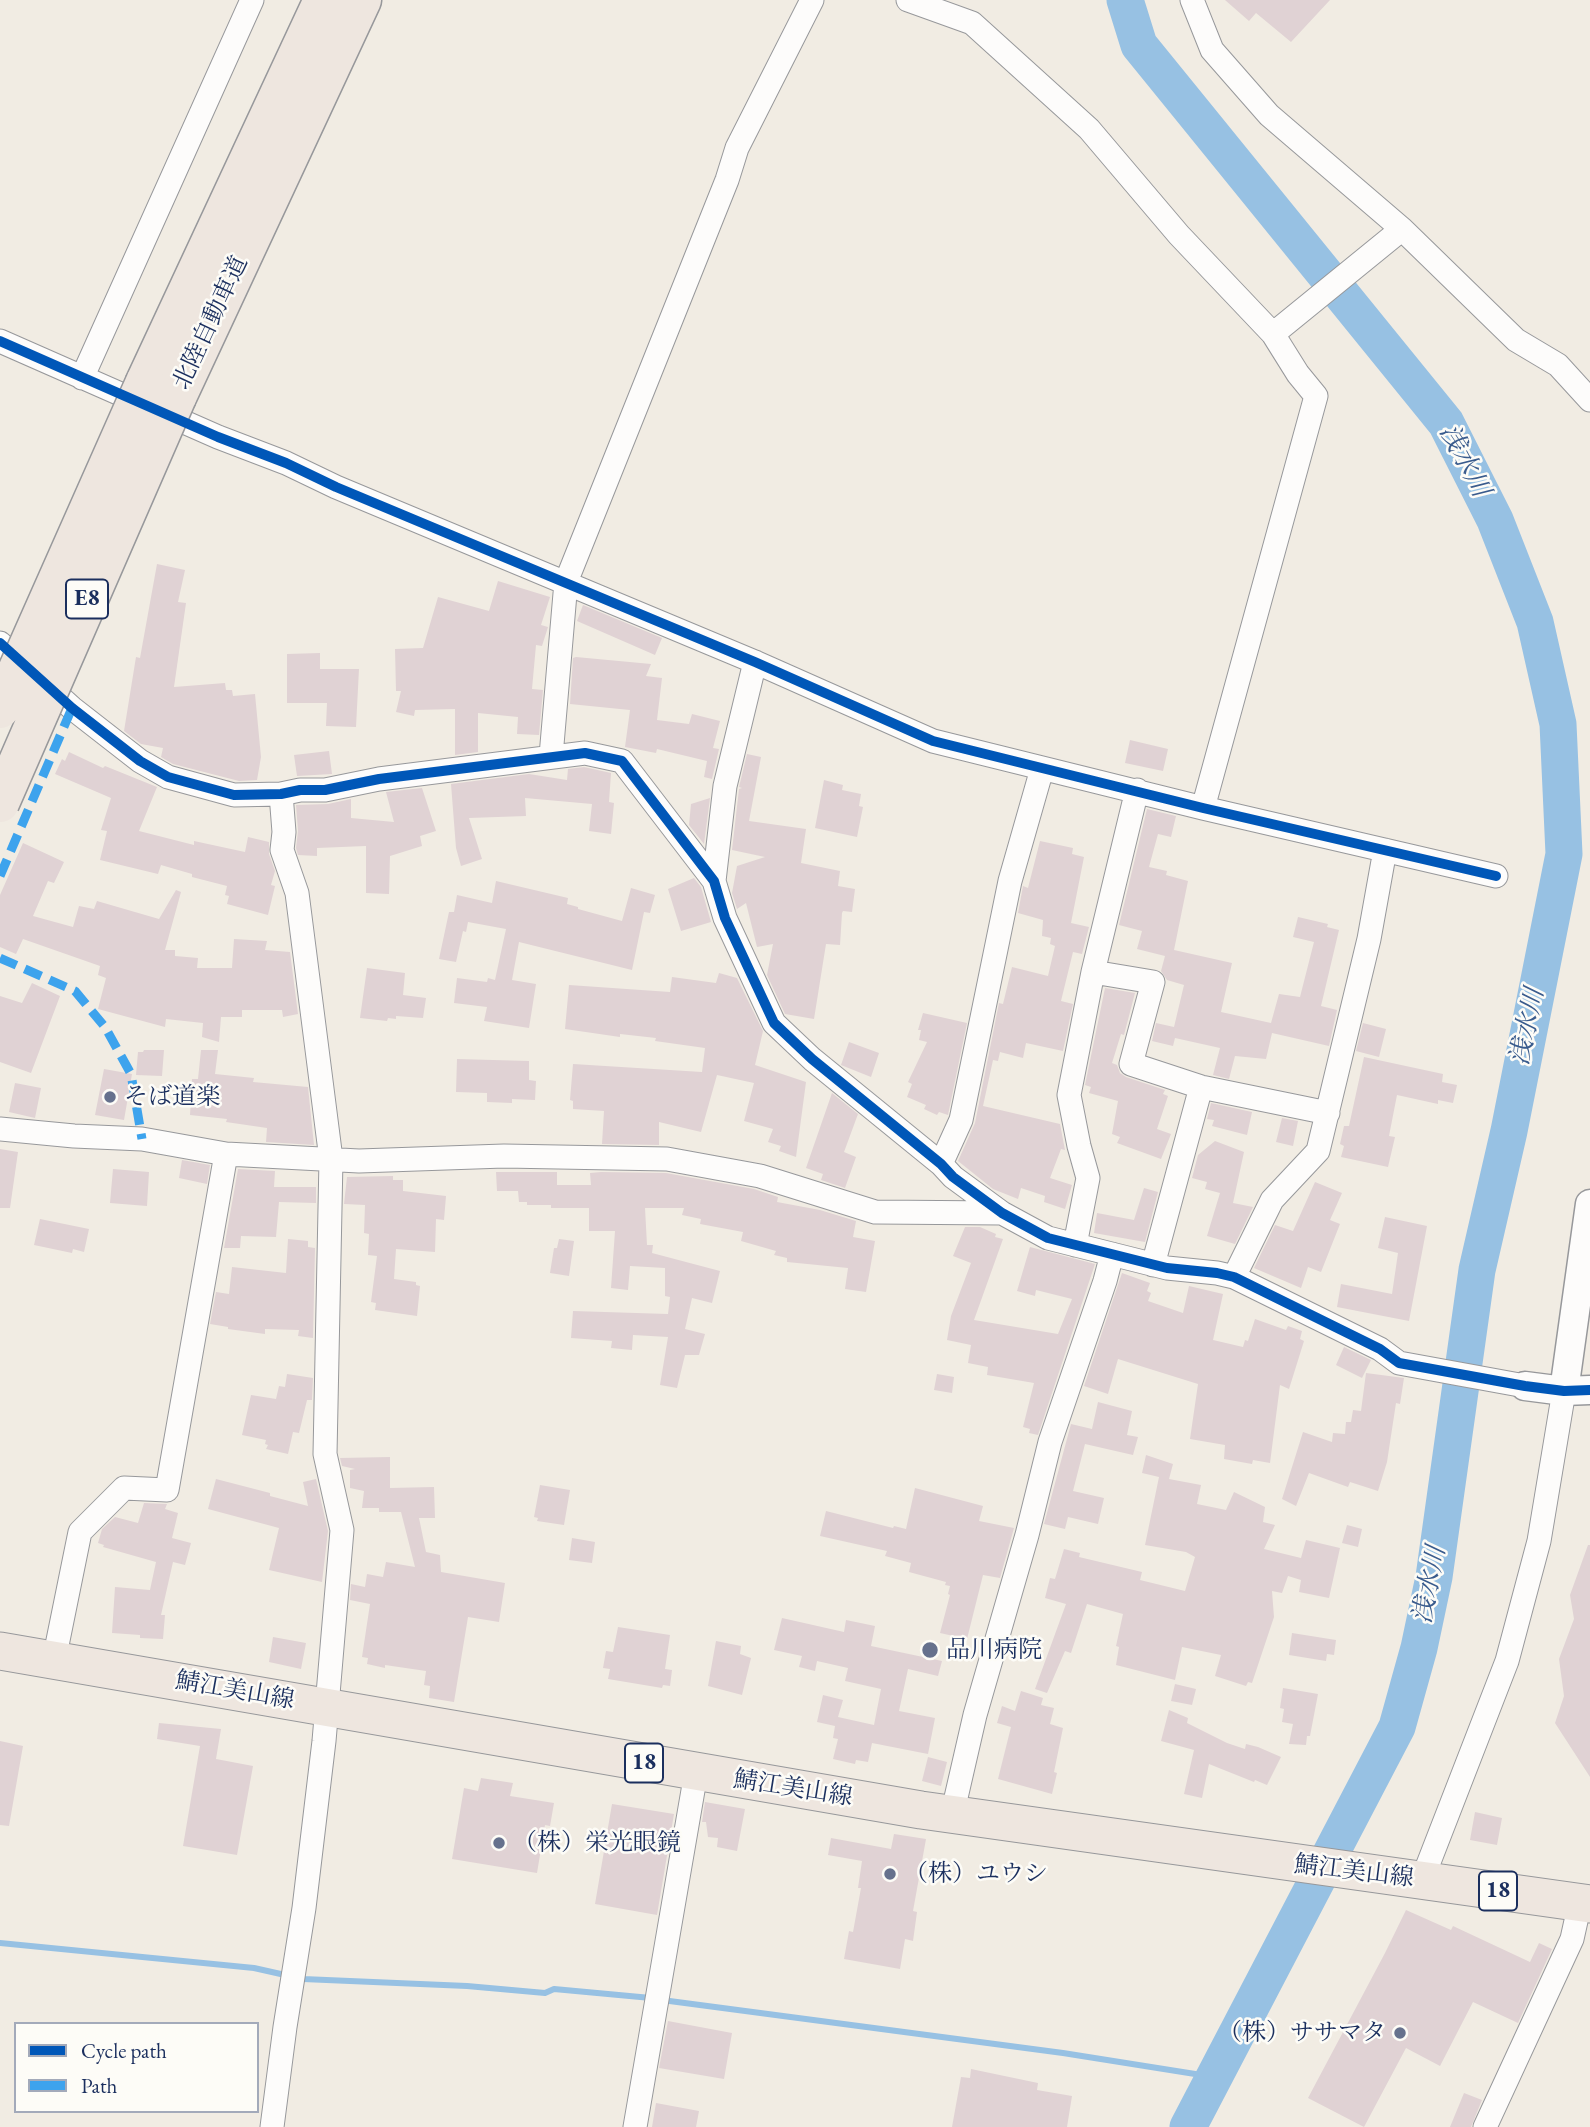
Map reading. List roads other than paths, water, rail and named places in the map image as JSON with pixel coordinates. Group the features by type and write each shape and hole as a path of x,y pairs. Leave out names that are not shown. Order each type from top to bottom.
{"highway":[{"name":"北陸自動車道","path":"0,803 161,390 323,0"},
{"name":"北陸自動車道","path":"0,709 362,0"}],"main road":[{"name":"鯖江美山線","path":"0,1651 952,1815 1289,1864 1585,1903"}],"street":[{"path":"82,378 252,0"},
{"path":"551,756 566,582 727,180 737,148 812,0"},
{"path":"908,0 972,23 1089,129 1179,235 1279,328 1298,374 1316,396 1203,808"},
{"path":"1192,0 1212,50 1269,115 1402,229 1516,340 1558,365 1590,400"},
{"path":"1279,328 1402,229"},
{"path":"0,341 218,437 286,463 336,487 755,662 933,741 1203,808 1496,876"},
{"path":"0,643 82,716 140,761 168,777 234,795 325,790 379,779 585,753 622,761 715,881"},
{"path":"755,662 725,786 715,881 725,918 774,1023 812,1059 941,1164 953,1177 1002,1213 1048,1238 1153,1265 1217,1272 1234,1277 1380,1349 1399,1363 1525,1386 1577,1390"},
{"path":"941,1164 961,1120 1010,881 1042,769"},
{"path":"1075,1245 1088,1178 1069,1095 1093,972 1137,790"},
{"path":"272,2127 304,1908 324,1741 342,1530 325,1454 331,1159 297,893 282,850 284,832 281,794"},
{"path":"1234,1277 1272,1200 1318,1151 1370,939 1385,850"},
{"path":"1093,972 1153,982 1132,1064 1201,1087 1328,1114"},
{"path":"1153,1265 1201,1087"},
{"path":"0,1129 142,1139 226,1154 359,1161 504,1156 667,1160 760,1176 875,1212 1002,1213"},
{"path":"54,1660 80,1532 124,1488 167,1490 226,1154"},
{"path":"1413,1880 1507,1661 1539,1541 1577,1390 1590,1204"},
{"path":"952,1815 975,1715 1027,1535 1050,1442 1112,1254"},
{"path":"635,2127 696,1773"},
{"path":"1485,2127 1572,1939 1585,1903"}],"waterway":[{"name":"浅水川","path":"1125,0 1139,45 1446,423 1495,520 1535,622 1558,724 1564,854 1509,1131 1477,1270 1434,1577 1419,1648 1397,1727 1188,2127"},
{"path":"0,1943 254,1968 303,1979 467,1986 545,1993 554,1989 651,1998"},
{"path":"662,2000 1063,2053 1214,2077"}],"place":[{"name":"そば道楽","path":"110,1097"},
{"name":"品川病院","path":"930,1650"},
{"name":"（株）栄光眼鏡","path":"499,1843"},
{"name":"（株）ユウシ","path":"890,1874"},
{"name":"（株）ササマタ","path":"1400,2033"}]}
